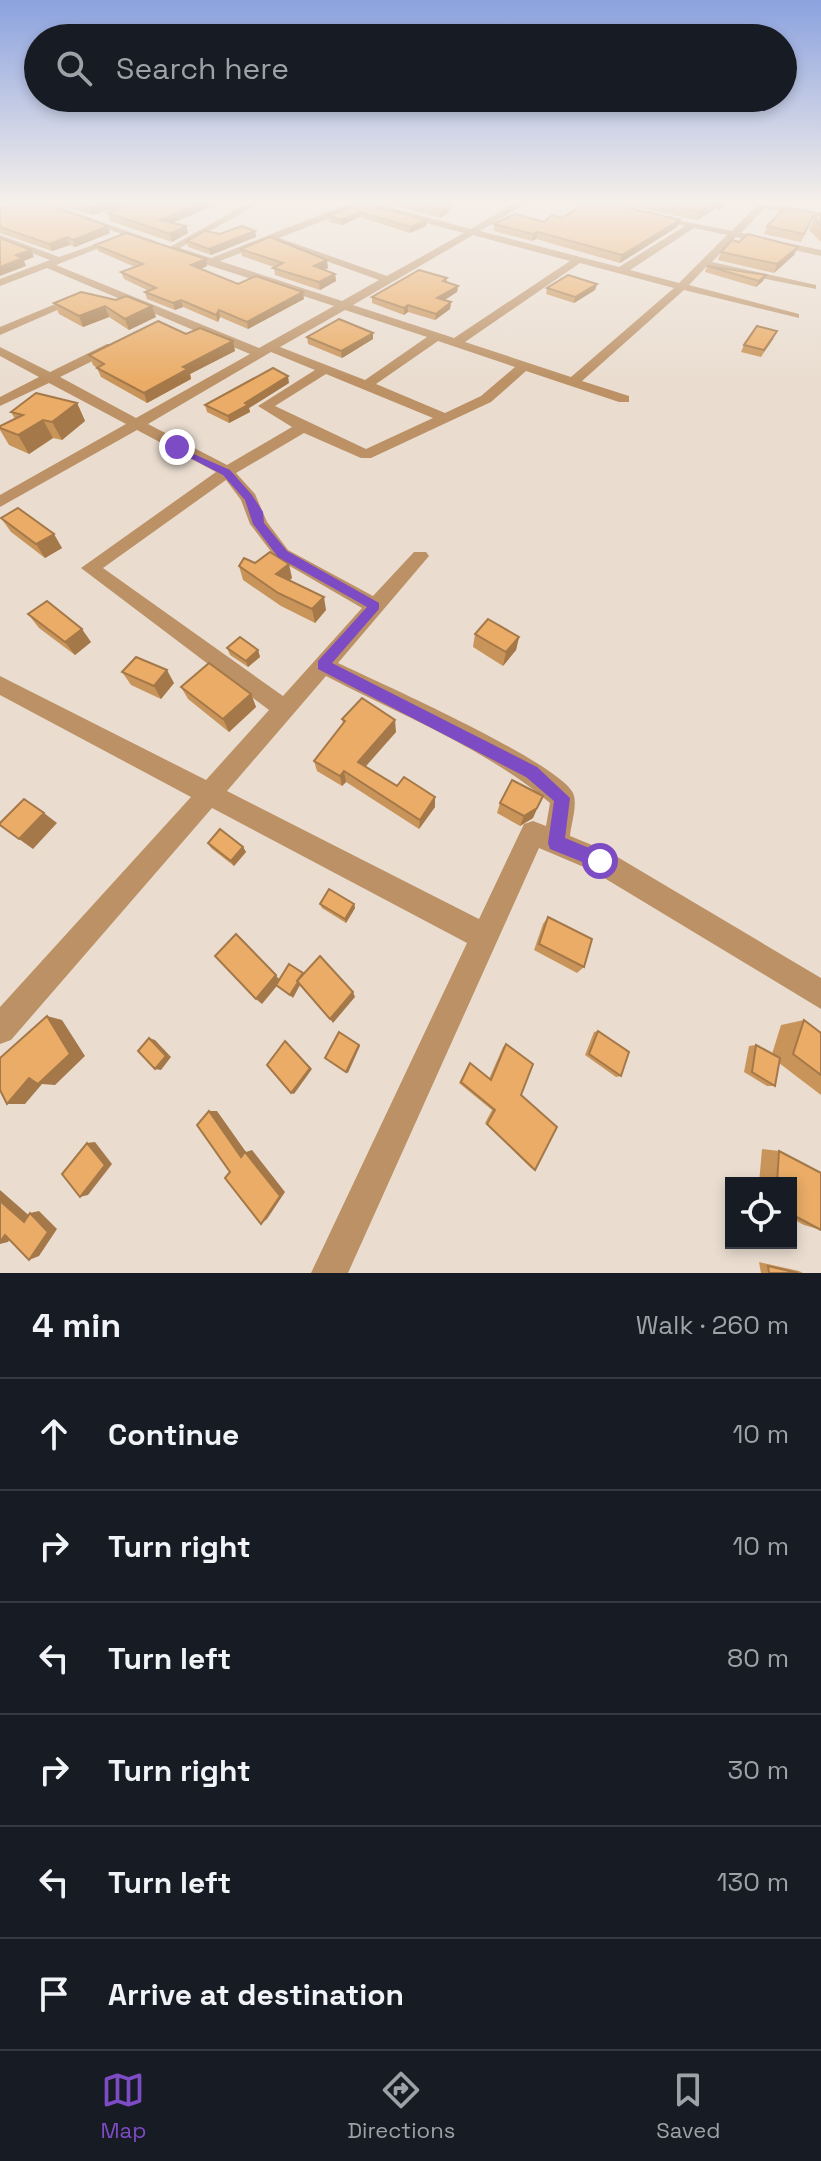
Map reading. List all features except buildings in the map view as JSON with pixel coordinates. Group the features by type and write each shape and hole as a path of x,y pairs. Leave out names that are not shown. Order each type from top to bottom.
{"street":[{"path":"0,283 60,261"},
{"path":"337,261 389,280"},
{"path":"3,496 134,426 421,261"},
{"path":"453,344 575,261"},
{"path":"578,261 795,316"},
{"path":"619,272 636,261"},
{"path":"574,381 708,261"},
{"path":"209,262 624,399"},
{"path":"705,264 812,287"},
{"path":"48,265 172,317 325,369 445,418"},
{"path":"0,331 103,288"},
{"path":"158,324 172,317"},
{"path":"0,402 131,338"},
{"path":"366,385 434,338"},
{"path":"0,351 134,426 227,472 249,498 257,512 259,524 282,554 375,606"},
{"path":"325,369 265,406 366,455 486,399 524,366"},
{"path":"283,708 90,568 227,472 303,427"},
{"path":"0,1029 420,556"},
{"path":"323,665 531,772 563,798 556,843"},
{"path":"0,685 484,937"},
{"path":"329,1273 533,833 600,861 821,994"}],"route":[{"path":"177,447 227,472 249,498 257,512 259,524 282,554 375,606 323,665 531,772 563,798 556,843 600,861"}]}
